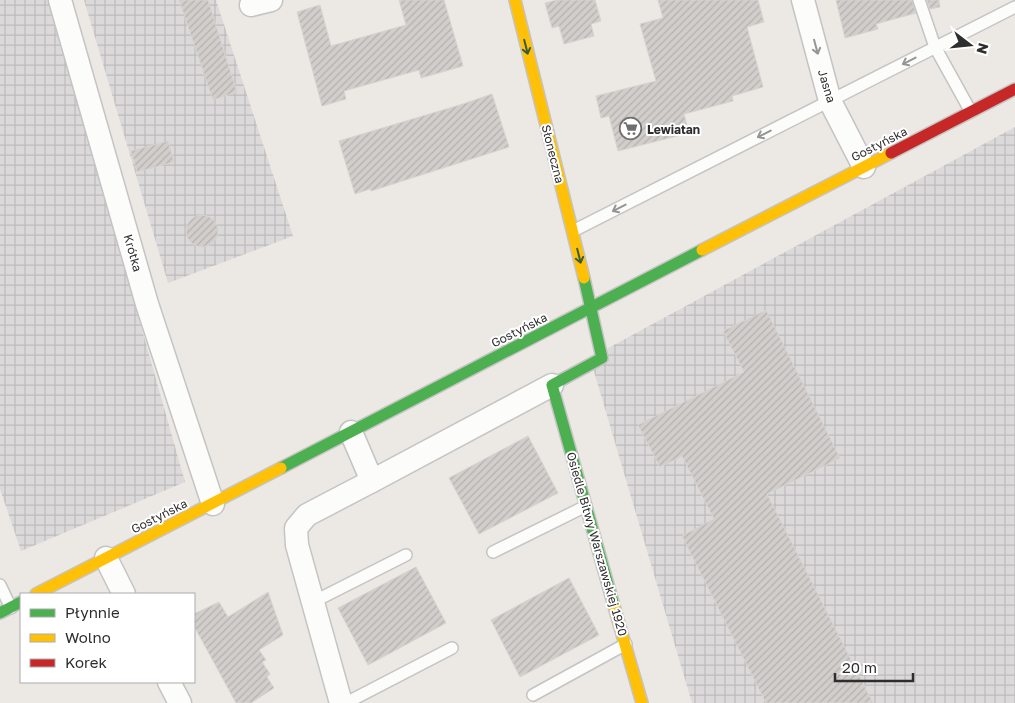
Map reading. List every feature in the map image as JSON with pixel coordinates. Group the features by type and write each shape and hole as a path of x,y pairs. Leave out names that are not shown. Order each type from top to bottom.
{"main road":[{"name":"Słoneczna","path":"514,0 592,308"},
{"name":"Gostyńska","path":"38,593 1015,89"},
{"path":"552,386 602,358 592,308"},
{"name":"Osiedle Bitwy Warszawskiej 1920","path":"552,386 642,703"},
{"path":"0,613 20,603"}],"street":[{"name":"Krótka","path":"60,0 147,304 212,504"},
{"name":"Jasna","path":"803,0 830,101 864,167"},
{"path":"341,703 297,544 296,528 307,515 552,386"},
{"path":"351,432 372,481"},
{"path":"106,558 124,593"},
{"path":"170,683 180,703"}],"lane":[{"path":"919,0 935,47 971,112"},
{"path":"572,231 1015,7"},
{"path":"493,552 586,506"},
{"path":"313,602 406,555"},
{"path":"0,585 11,608"},
{"path":"533,695 626,644"},
{"path":"346,703 452,648"}],"shaded area":[{"path":"0,0 49,0 185,482 21,551 0,489"},
{"path":"84,0 216,0 293,236 168,283"},
{"path":"1015,127 1015,703 692,703 590,358"}],"building":[{"path":"179,0 208,0 237,92 213,100"},
{"path":"399,0 444,0 463,66 421,78 419,70 344,91 346,99 322,106 297,12 320,5 331,46 406,25"},
{"path":"557,0 595,0 601,21 591,24 594,36 564,44 559,26 552,28 545,3"},
{"path":"658,0 758,0 764,22 747,27 763,87 732,96 733,101 684,114 689,133 618,151 609,116 601,118 596,96 656,81 640,24 663,18"},
{"path":"836,0 912,0 916,13 876,24 878,29 845,38"},
{"path":"927,0 939,0 940,7 930,9"},
{"path":"492,94 509,147 371,191 370,189 355,194 339,141"},
{"path":"168,141 174,162 137,172 131,151"},
{"path":"202,215 214,219 218,231 214,243 202,247 190,243 186,231 190,219"},
{"path":"766,310 840,458 767,494 873,703 766,703 682,536 714,519 682,456 660,467 638,425 744,372 723,331"},
{"path":"528,436 558,493 479,534 449,478"},
{"path":"416,567 446,623 368,665 338,608"},
{"path":"569,578 599,635 520,677 491,620"},
{"path":"268,592 283,635 259,650 266,660 262,662 270,674 267,677 274,688 251,703 236,703 195,628 195,614 219,602 228,617"}],"traffic: fast":[{"path":"281,468 702,250"},
{"path":"584,278 602,358 552,385 614,606"},
{"path":"0,613 20,603"}],"traffic: slow":[{"path":"515,0 584,278"},
{"path":"702,250 891,153"},
{"path":"38,593 281,468"},
{"path":"614,606 642,703"}],"traffic: jam":[{"path":"891,153 1015,89"}],"place":[{"name":"Lewiatan","path":"631,129"}]}
